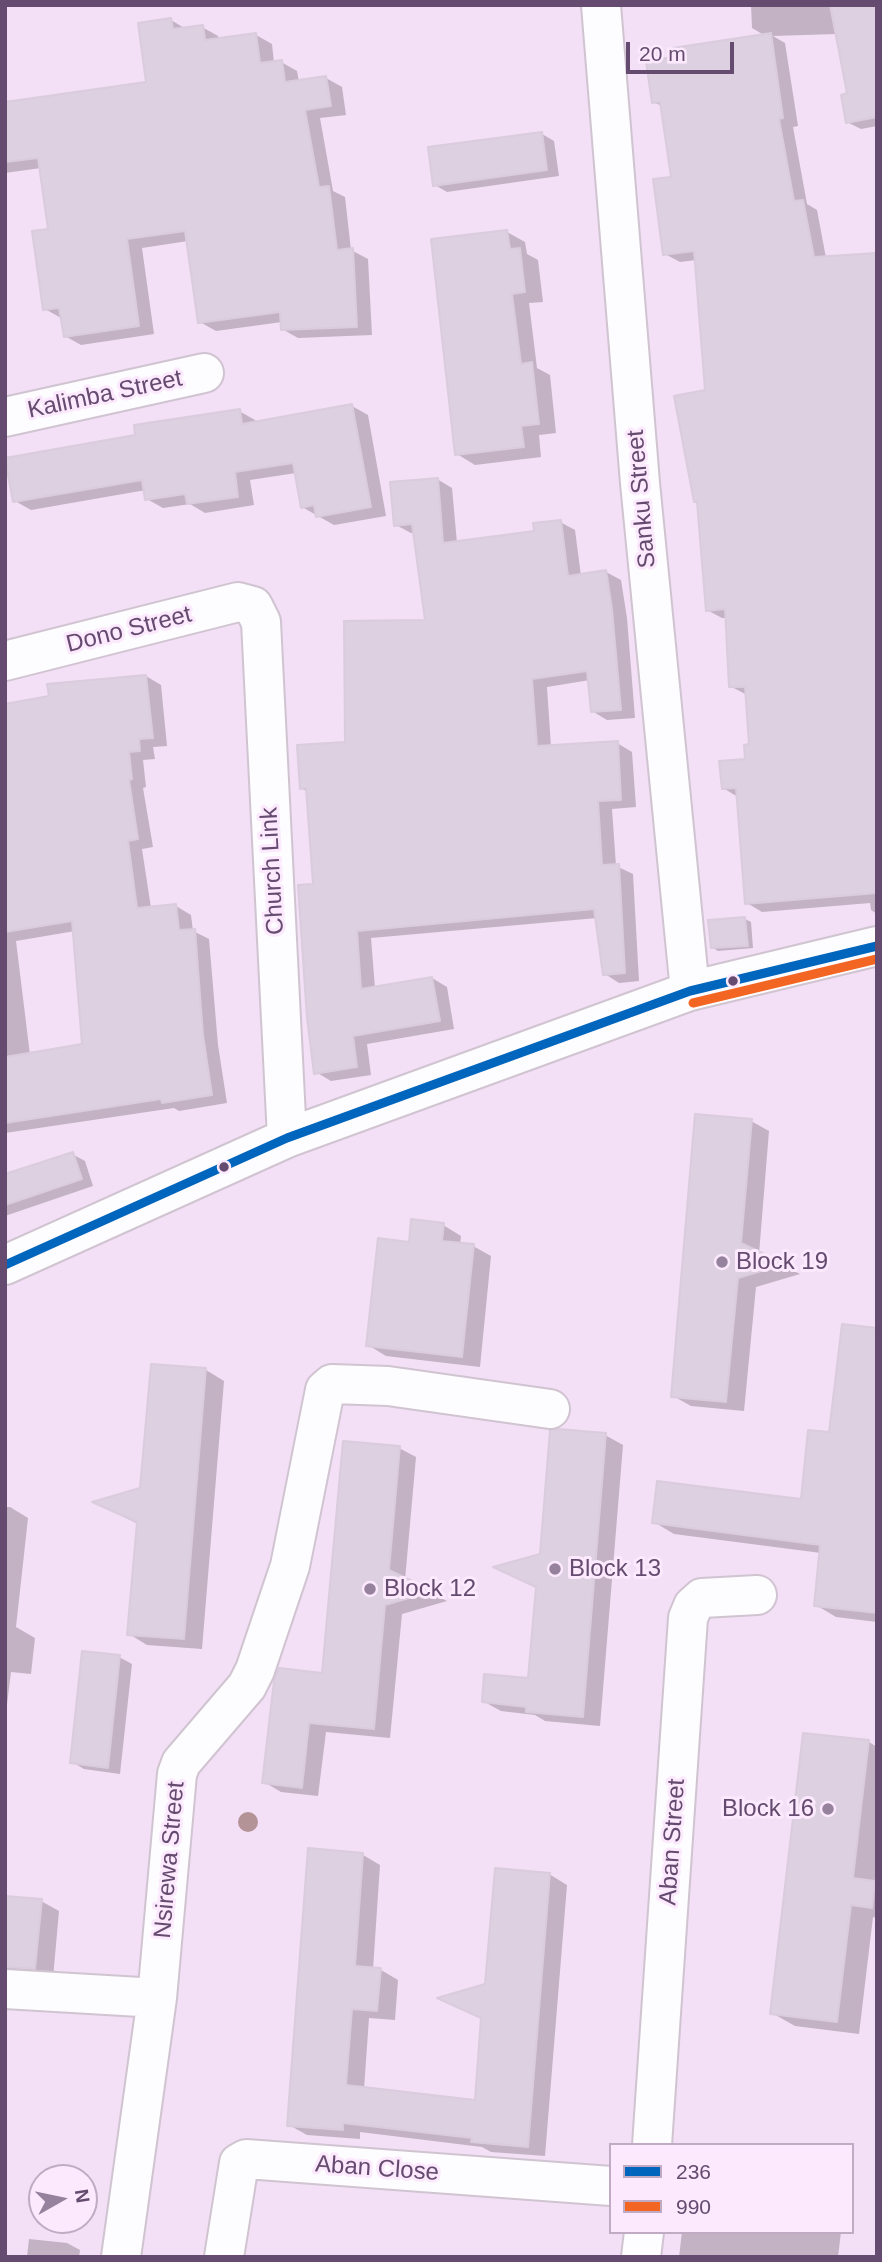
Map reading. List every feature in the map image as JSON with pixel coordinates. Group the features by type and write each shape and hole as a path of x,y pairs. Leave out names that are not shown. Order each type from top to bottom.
{"street":[{"name":"Sanku Street","path":"600,5 640,483 690,992"},
{"name":"Kalimba Street","path":"5,417 204,373"},
{"name":"Dono Street","path":"5,661 238,602 253,606"},
{"name":"Church Link","path":"253,606 261,622 287,1138"},
{"path":"5,1265 287,1138 690,992 877,946"},
{"name":"Nsirewa Street","path":"121,2257 157,1998 177,1774 181,1763 247,1686 255,1670 290,1566 325,1390 332,1384 388,1386 550,1409"},
{"name":"Aban Street","path":"652,2143 688,1618 693,1606 702,1598 757,1595"},
{"path":"5,1989 157,1998"},
{"name":"Aban Close","path":"224,2257 239,2163 246,2159 609,2186"},
{"path":"641,2257 644,2234"}],"shaded area":[{"path":"5,5 877,5 877,2257 5,2257"}],"building":[{"path":"830,5 876,5 877,117 846,123 841,95 847,93"},
{"path":"171,18 173,29 203,25 205,40 256,33 260,63 282,60 285,82 326,76 331,106 305,110 319,187 329,186 337,250 353,248 357,327 281,330 280,312 198,323 185,231 127,239 139,326 64,337 59,308 43,310 32,231 48,229 38,158 5,162 5,102 146,82 138,23"},
{"path":"771,33 783,118 779,119 794,201 803,200 814,257 877,253 877,893 745,904 736,788 722,789 719,761 745,759 744,745 749,744 745,687 729,687 725,609 706,611 697,502 694,502 674,396 705,390 694,251 663,255 653,179 671,177 660,102 652,103 646,61 674,57 673,48"},
{"path":"542,132 547,170 433,186 428,147"},
{"path":"507,230 510,249 520,248 525,292 512,294 521,364 532,362 539,424 521,426 524,447 455,455 431,239"},
{"path":"352,404 371,507 316,517 314,505 301,508 293,463 235,472 238,497 187,504 185,494 145,500 142,480 13,502 5,458 135,435 134,425 240,409 242,424"},
{"path":"438,478 443,543 534,531 533,523 561,520 568,576 606,570 621,710 591,712 587,671 532,679 537,746 618,741 621,800 598,801 602,865 619,864 625,973 603,975 594,909 357,931 361,989 432,977 440,1021 353,1036 357,1067 314,1074 307,1018 298,885 313,884 306,788 300,789 297,745 345,742 344,621 425,620 412,524 394,526 390,482"},
{"path":"146,675 153,738 139,739 140,751 129,752 132,779 129,780 138,839 128,841 137,908 176,904 179,930 195,929 203,1035 212,1095 162,1103 161,1099 5,1123 5,1057 82,1044 72,921 5,932 5,704 49,696 47,684"},
{"path":"745,917 748,946 711,948 708,920"},
{"name":"Block 19","path":"695,1114 752,1119 741,1243 785,1264 738,1278 726,1402 671,1397"},
{"path":"73,1152 82,1179 5,1205 5,1174"},
{"path":"411,1219 444,1223 442,1241 474,1244 462,1357 366,1346 378,1238 409,1242"},
{"path":"842,1324 877,1328 877,1613 814,1606 820,1545 652,1523 657,1481 801,1499 808,1430 829,1432"},
{"path":"151,1364 206,1368 184,1639 127,1635 137,1522 92,1502 140,1488"},
{"name":"Block 13","path":"550,1430 606,1433 583,1717 526,1712 526,1707 482,1702 484,1674 528,1678 536,1587 493,1567 540,1554"},
{"name":"Block 12","path":"343,1441 400,1446 389,1570 433,1591 385,1605 374,1729 309,1723 302,1788 262,1783 274,1681 279,1668 322,1673"},
{"path":"82,1651 120,1655 108,1768 70,1763"},
{"name":"Block 16","path":"803,1733 869,1740 853,1878 875,1881 872,1908 851,1905 837,2022 770,2014"},
{"path":"308,1848 363,1853 355,1966 381,1968 377,2011 352,2009 346,2085 475,2100 481,2018 437,1998 485,1984 495,1868 550,1873 528,2147 471,2142 472,2138 343,2123 343,2130 287,2126"},
{"path":"5,1896 42,1899 35,1969 5,1967"}],"transit line":[{"name":"236","path":"5,1265 287,1138 690,991 877,946"},
{"name":"990","path":"693,1003 877,959"}],"place":[{"name":"Block 19","path":"722,1262"},
{"name":"Block 13","path":"555,1569"},
{"name":"Block 12","path":"370,1589"},
{"name":"Block 16","path":"828,1809"}]}
